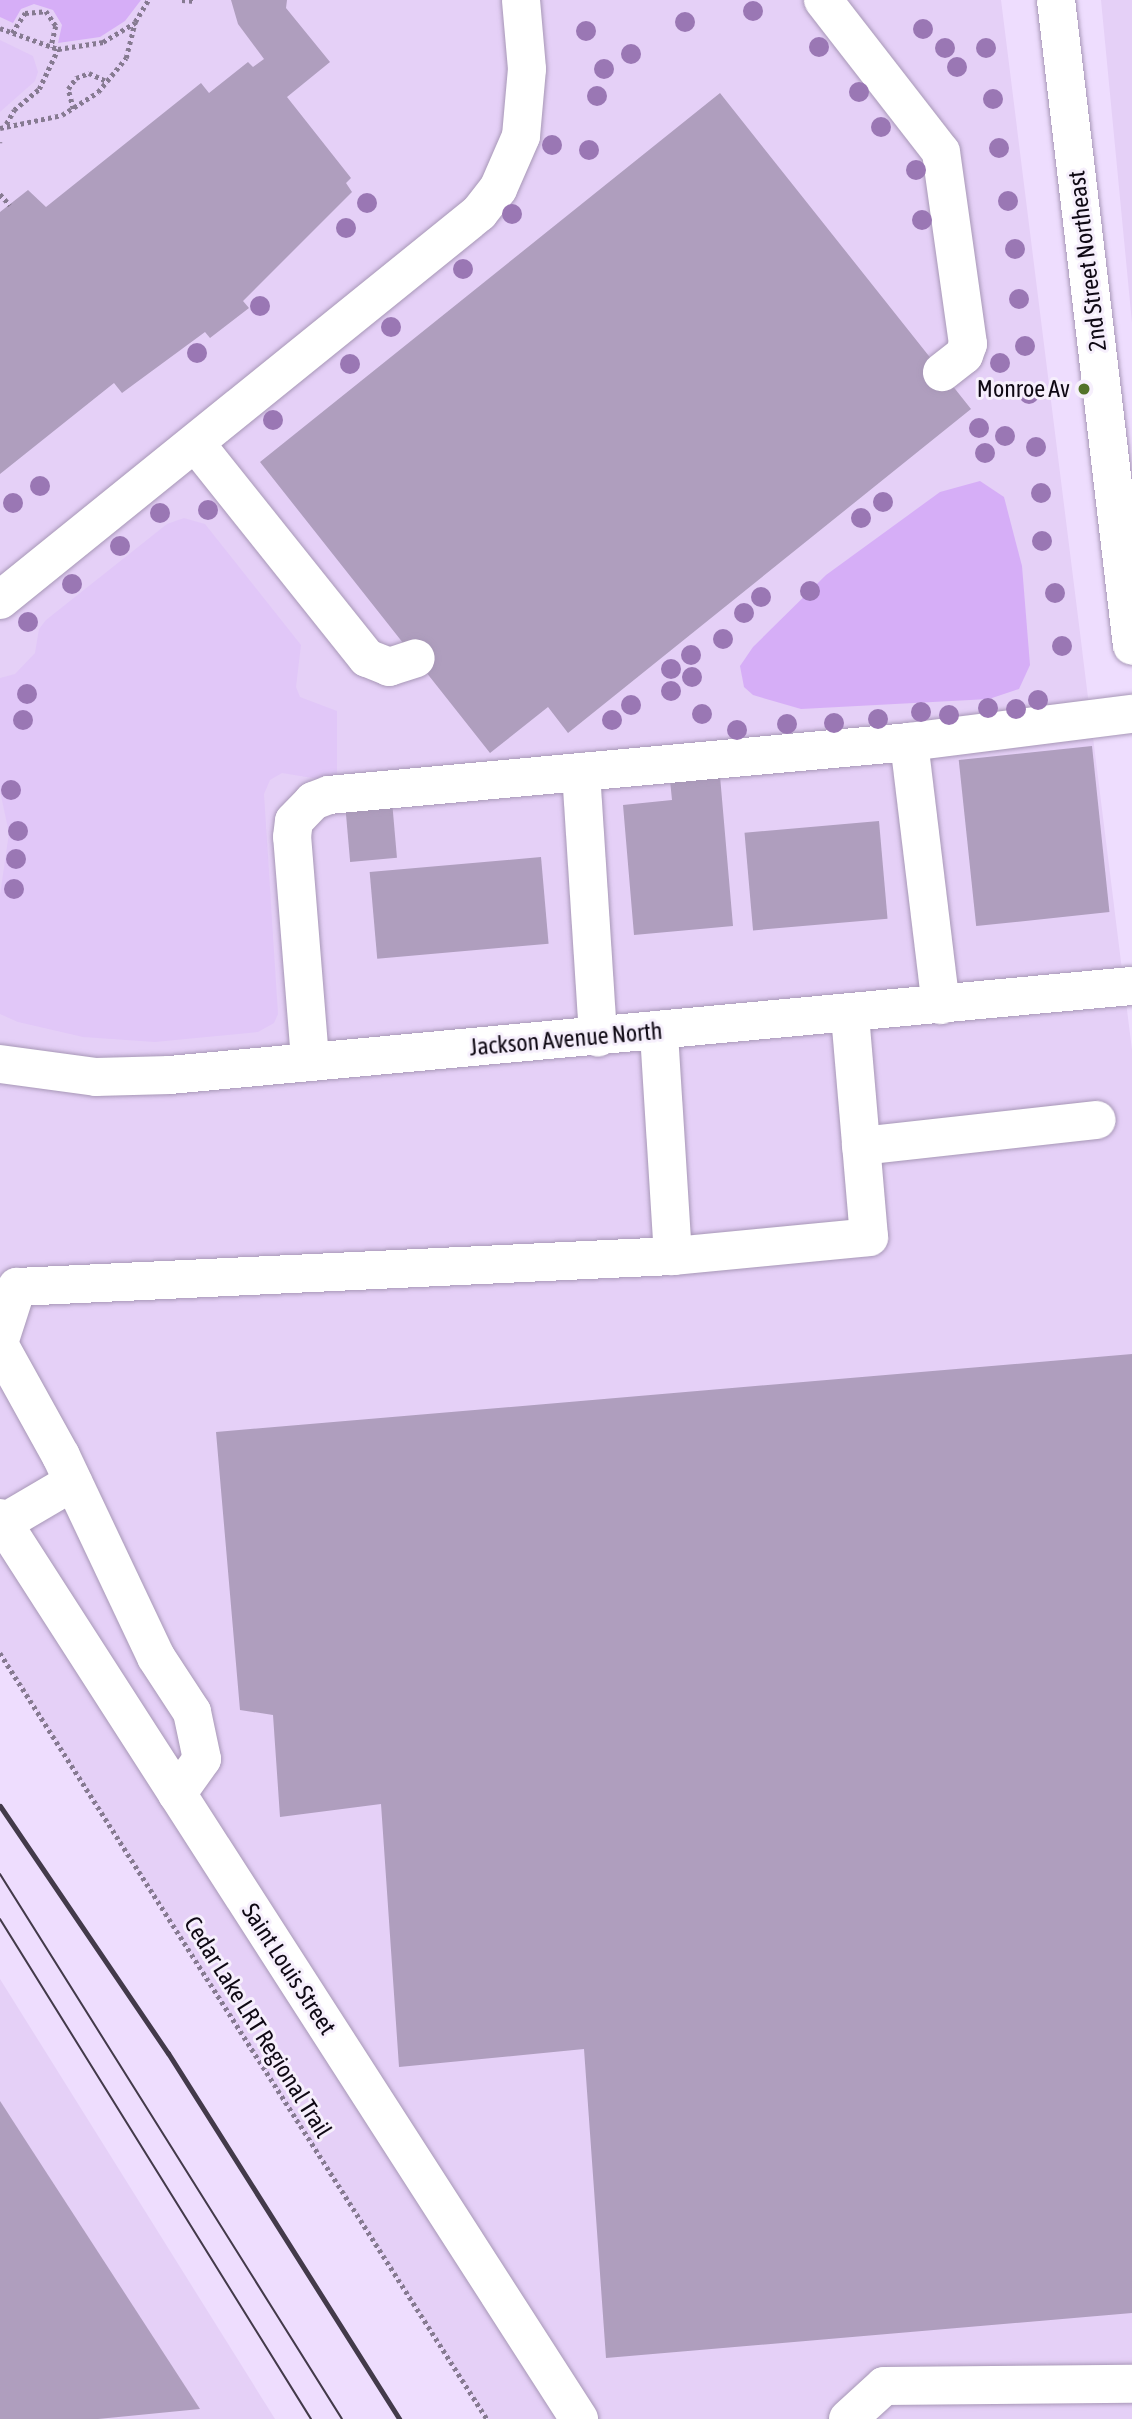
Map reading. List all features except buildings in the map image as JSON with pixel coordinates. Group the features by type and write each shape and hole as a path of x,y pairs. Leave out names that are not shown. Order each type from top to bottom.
{"street":[{"path":"0,600 460,233 498,189 521,136 527,102 521,0"},
{"path":"823,0 941,152 968,344 964,355 942,372"},
{"name":"2nd Street Northeast","path":"1056,0 1123,474 1132,646"},
{"path":"196,443 367,658 389,667 415,658"},
{"path":"310,1059 292,837 302,809 329,795 909,742 1132,714"},
{"path":"909,742 941,1004"},
{"path":"581,772 598,1037"},
{"name":"Jackson Avenue North","path":"0,1064 96,1077 170,1075 310,1059 659,1032 1132,986"},
{"path":"0,1340 17,1287 673,1255 869,1237 850,1014"},
{"path":"659,1032 673,1255"},
{"path":"861,1146 1097,1120"},
{"path":"0,1346 73,1482 156,1657 192,1712 202,1759 177,1794"},
{"path":"1,1521 73,1482"},
{"name":"Saint Louis Street","path":"1,1521 579,2419"},
{"path":"848,2419 884,2386 1132,2384"}],"path":[{"path":"6,124 36,123 74,109 108,82 131,49 135,22 148,0"},
{"path":"182,0 195,1"},
{"path":"186,7 187,0"},
{"path":"12,33 25,13 46,11 56,26 51,47"},
{"path":"0,28 58,49 103,42 135,22"},
{"path":"0,128 6,124 14,110 39,89 58,49"},
{"path":"74,109 68,89 76,78 89,73 108,82"},
{"path":"0,194 10,205"},
{"name":"Cedar Lake LRT Regional Trail","path":"0,1653 487,2419"}],"shaded area":[{"path":"0,0 1001,0 1132,1050 1132,2419 487,2419 0,1653"},
{"path":"0,0 141,0 125,21 100,37 58,43 62,25 53,10 34,4 21,9 13,23 0,17"},
{"path":"1101,0 1132,0 1132,323"},
{"path":"0,40 33,56 38,72 35,81 0,112"},
{"path":"980,481 1004,497 1022,566 1030,665 1019,689 989,699 801,709 753,695 744,687 740,666 753,647 826,575 940,492"},
{"path":"184,518 205,524 301,645 296,687 300,697 337,711 337,782 282,773 270,780 264,794 278,1014 274,1023 258,1032 155,1042 83,1037 18,1022 0,1014 0,895 9,833 0,791 0,678 15,674 35,653 39,629 46,620 167,524"},
{"path":"0,1979 275,2419 0,2419"}],"tram line":[{"path":"0,1874 342,2419"},
{"path":"0,1919 311,2419"}],"railway":[{"path":"0,1806 168,2053 399,2419"}],"place":[{"name":"Monroe Av","path":"1084,389"}]}
